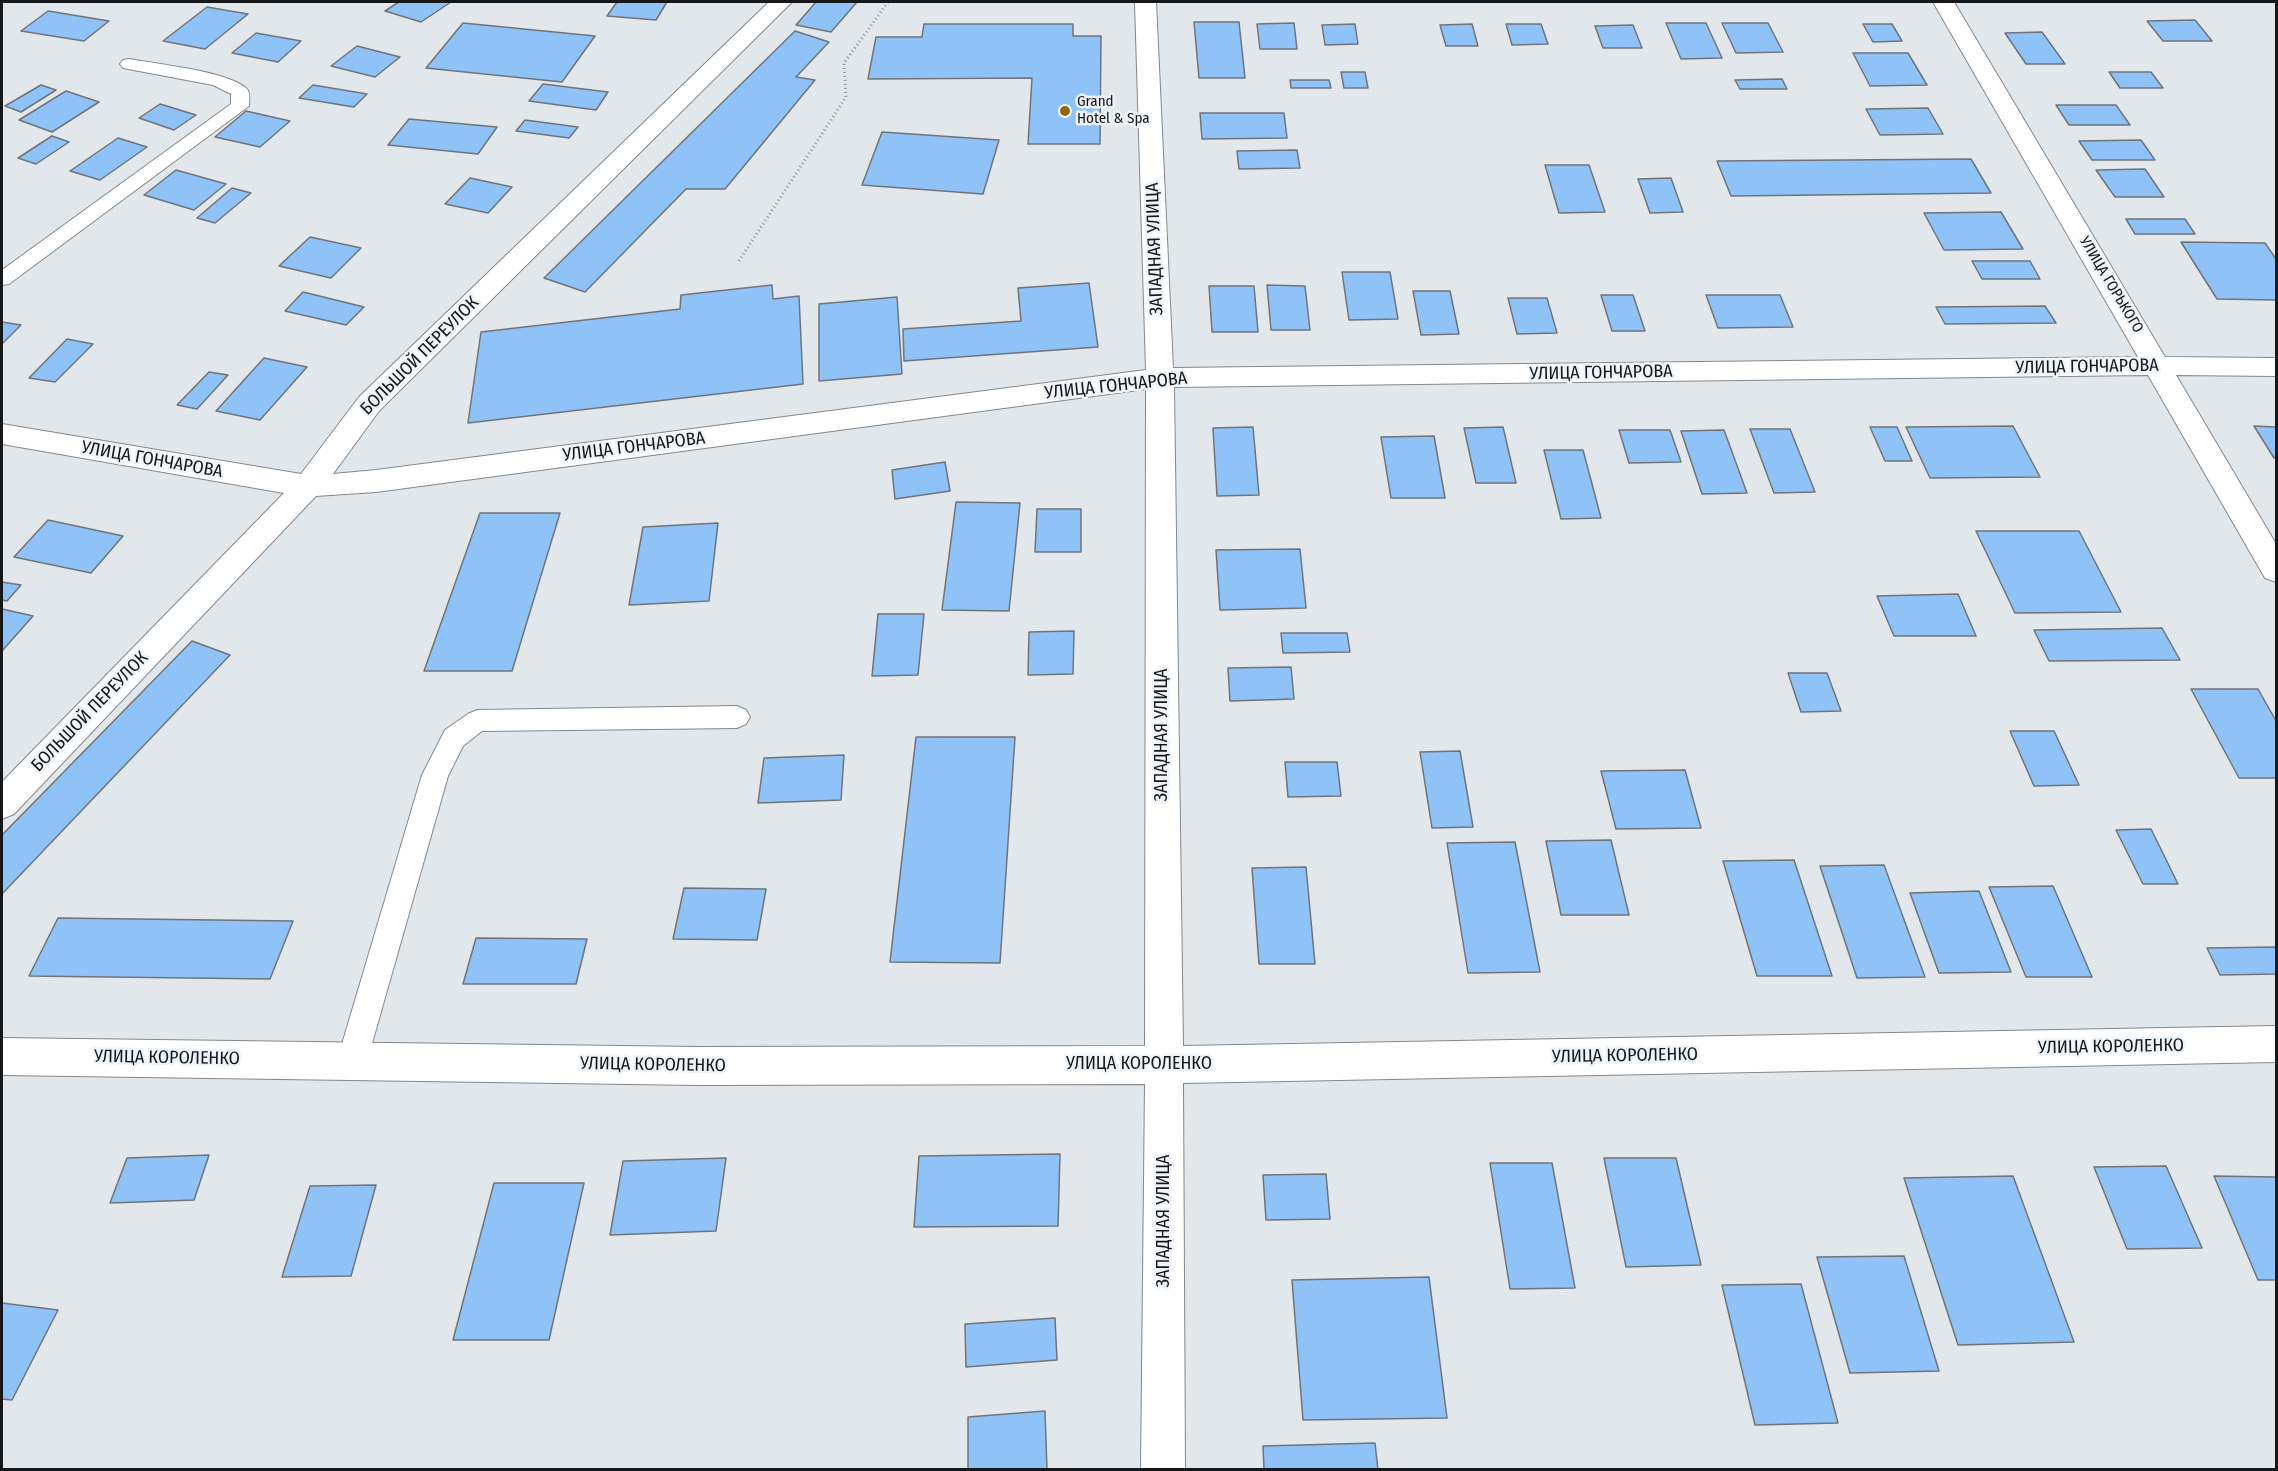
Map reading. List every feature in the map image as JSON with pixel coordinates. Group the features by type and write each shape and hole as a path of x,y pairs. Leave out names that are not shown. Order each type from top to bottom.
{"street":[{"name":"БОЛЬШОЙ ПЕРЕУЛОК","path":"2,804 308,486 369,404 781,2"},
{"name":"ЗАПАДНАЯ УЛИЦА","path":"1145,2 1160,378 1164,1065 1163,1470"},
{"name":"УЛИЦА ГОРЬКОГО","path":"1944,2 2277,570"},
{"name":"УЛИЦА ГОНЧАРОВА","path":"2,434 308,486 376,481 1160,378 2159,366 2277,367"},
{"name":"УЛИЦА КОРОЛЕНКО","path":"2,1057 698,1066 1164,1065 2277,1044"}],"lane":[{"path":"2,279 240,106 240,92 218,81 129,64"},
{"path":"352,1061 435,776 454,738 477,721 737,717"}],"path":[{"path":"739,261 846,97 844,63 888,2"}],"building":[{"path":"399,2 451,2 421,22 385,11"},
{"path":"617,2 667,2 656,20 607,16"},
{"path":"816,2 857,2 831,32 796,25"},
{"path":"207,7 248,14 205,49 163,41"},
{"path":"48,11 109,21 84,41 21,31"},
{"path":"2195,20 2212,41 2163,41 2147,21"},
{"path":"1194,22 1239,22 1245,78 1199,78"},
{"path":"463,23 595,36 562,82 426,68"},
{"path":"1294,23 1297,49 1260,49 1257,24"},
{"path":"1666,23 1706,23 1722,58 1681,59"},
{"path":"1722,23 1768,23 1783,52 1736,53"},
{"name":"Grand Hotel & Spa","path":"924,24 1073,24 1073,36 1101,36 1100,144 1028,144 1032,78 868,79 876,37 922,37"},
{"path":"1355,24 1358,44 1325,45 1322,25"},
{"path":"1472,24 1478,46 1446,46 1440,25"},
{"path":"1506,24 1541,24 1548,44 1512,45"},
{"path":"1863,24 1892,24 1902,41 1873,42"},
{"path":"1633,25 1642,48 1603,48 1595,26"},
{"path":"795,31 829,42 796,77 815,80 725,189 686,189 585,292 544,278"},
{"path":"2042,32 2065,64 2026,64 2005,33"},
{"path":"256,33 301,41 278,62 232,53"},
{"path":"357,46 400,57 375,77 331,66"},
{"path":"1853,53 1908,53 1927,85 1870,86"},
{"path":"1341,72 1365,72 1368,88 1344,88"},
{"path":"2109,72 2151,72 2163,88 2120,88"},
{"path":"1782,79 1787,89 1740,89 1735,80"},
{"path":"1290,80 1329,80 1331,88 1291,88"},
{"path":"543,84 608,92 596,110 529,101"},
{"path":"41,85 56,90 21,112 5,106"},
{"path":"313,85 367,94 354,107 299,98"},
{"path":"66,91 99,102 52,132 19,120"},
{"path":"160,104 196,115 174,130 139,118"},
{"path":"2056,105 2116,105 2130,125 2069,125"},
{"path":"1928,108 1943,134 1880,135 1866,109"},
{"path":"246,111 290,121 260,147 215,137"},
{"path":"1200,113 1284,113 1287,138 1202,139"},
{"path":"409,119 497,127 478,154 388,145"},
{"path":"525,120 578,127 569,138 516,131"},
{"path":"882,132 999,140 983,194 862,185"},
{"path":"52,136 69,142 36,164 18,158"},
{"path":"118,138 147,147 100,180 70,171"},
{"path":"2141,140 2155,160 2092,160 2079,141"},
{"path":"1297,150 1300,168 1239,169 1237,151"},
{"path":"1971,159 1991,193 1731,196 1717,161"},
{"path":"1545,165 1589,165 1605,212 1559,213"},
{"path":"2145,169 2164,197 2115,197 2096,170"},
{"path":"176,170 226,184 194,210 144,195"},
{"path":"470,178 512,187 488,213 445,204"},
{"path":"1671,178 1683,212 1650,213 1638,179"},
{"path":"232,188 251,193 215,223 197,218"},
{"path":"2001,212 2023,249 1944,250 1924,213"},
{"path":"2126,219 2185,219 2195,234 2135,234"},
{"path":"310,237 361,248 331,278 279,266"},
{"path":"2181,242 2265,243 2276,259 2276,300 2217,299"},
{"path":"1972,261 2030,261 2040,279 1982,279"},
{"path":"1342,272 1390,272 1398,319 1349,320"},
{"path":"1089,283 1098,347 904,361 903,329 1021,321 1018,288"},
{"path":"772,285 773,299 799,296 803,384 468,423 481,332 680,309 681,295"},
{"path":"1267,285 1305,286 1310,330 1271,330"},
{"path":"1209,286 1254,286 1258,332 1212,332"},
{"path":"1413,291 1450,291 1459,334 1421,335"},
{"path":"303,292 364,307 346,325 285,311"},
{"path":"1601,295 1633,295 1645,331 1612,331"},
{"path":"1706,295 1780,295 1793,327 1718,328"},
{"path":"897,297 902,374 819,381 819,304"},
{"path":"1508,298 1547,298 1557,333 1517,334"},
{"path":"2045,306 2056,323 1945,324 1936,307"},
{"path":"2,322 21,325 2,344"},
{"path":"67,339 93,344 55,382 29,378"},
{"path":"264,358 307,367 260,420 216,411"},
{"path":"209,372 228,375 197,409 177,405"},
{"path":"2013,426 2040,477 1930,478 1906,427"},
{"path":"2254,426 2276,427 2276,458 2274,458"},
{"path":"1253,427 1259,495 1217,496 1213,428"},
{"path":"1503,427 1516,483 1476,483 1464,428"},
{"path":"1870,427 1897,427 1912,461 1885,461"},
{"path":"1750,429 1790,429 1815,492 1774,493"},
{"path":"1619,430 1670,430 1681,462 1629,463"},
{"path":"1724,430 1747,493 1702,494 1681,431"},
{"path":"1434,436 1445,498 1391,498 1381,437"},
{"path":"1544,450 1583,450 1601,518 1561,519"},
{"path":"945,462 950,491 895,499 892,470"},
{"path":"956,502 1020,503 1009,611 942,610"},
{"path":"1037,509 1081,509 1081,552 1035,552"},
{"path":"480,513 560,513 512,671 424,671"},
{"path":"48,520 123,536 91,573 14,557"},
{"path":"718,523 709,601 629,605 643,527"},
{"path":"1976,531 2079,531 2121,612 2015,613"},
{"path":"1300,549 1306,608 1220,610 1216,550"},
{"path":"2,582 21,585 7,601 2,600"},
{"path":"1958,594 1976,636 1894,636 1877,596"},
{"path":"2,609 33,616 2,651"},
{"path":"878,614 924,614 918,675 872,676"},
{"path":"2162,628 2180,660 2049,661 2034,630"},
{"path":"1074,631 1073,674 1028,675 1029,632"},
{"path":"1281,633 1347,633 1350,652 1283,653"},
{"path":"192,641 230,655 2,894 2,835"},
{"path":"1291,667 1294,699 1230,701 1228,668"},
{"path":"1788,673 1827,673 1841,711 1801,712"},
{"path":"2191,689 2258,689 2276,721 2276,778 2239,778"},
{"path":"2010,731 2054,731 2079,785 2034,786"},
{"path":"916,737 1015,737 1000,963 890,962"},
{"path":"1460,751 1473,827 1432,828 1420,752"},
{"path":"844,755 841,800 758,803 764,758"},
{"path":"1285,762 1337,762 1341,796 1288,797"},
{"path":"1685,770 1701,828 1616,829 1601,771"},
{"path":"2151,829 2178,884 2143,884 2116,830"},
{"path":"1611,840 1629,915 1561,915 1546,841"},
{"path":"1515,842 1540,972 1468,973 1447,843"},
{"path":"1794,860 1832,976 1757,976 1723,861"},
{"path":"1884,865 1925,977 1857,978 1820,866"},
{"path":"1306,867 1315,964 1259,964 1252,868"},
{"path":"2053,886 2092,977 2026,977 1989,887"},
{"path":"684,888 766,889 757,940 673,939"},
{"path":"1979,891 2011,972 1939,973 1910,893"},
{"path":"58,918 293,921 270,979 29,976"},
{"path":"476,938 587,939 576,984 463,984"},
{"path":"2276,947 2276,974 2220,975 2207,948"},
{"path":"1060,1154 1058,1226 914,1227 919,1156"},
{"path":"209,1155 194,1200 110,1203 127,1158"},
{"path":"726,1158 716,1231 610,1235 623,1161"},
{"path":"1604,1158 1676,1158 1701,1265 1626,1267"},
{"path":"1490,1163 1552,1163 1575,1288 1510,1289"},
{"path":"2166,1166 2202,1248 2127,1249 2094,1167"},
{"path":"1326,1174 1330,1219 1266,1220 1263,1175"},
{"path":"2013,1176 2074,1342 1958,1345 1904,1178"},
{"path":"2214,1176 2276,1177 2276,1280 2258,1280"},
{"path":"494,1183 584,1183 549,1340 453,1340"},
{"path":"376,1185 351,1276 282,1277 310,1186"},
{"path":"1904,1256 1939,1371 1850,1373 1817,1257"},
{"path":"1429,1277 1447,1418 1303,1420 1292,1280"},
{"path":"1801,1284 1838,1423 1755,1425 1722,1285"},
{"path":"2,1303 58,1310 12,1400 2,1399"},
{"path":"1055,1318 1057,1360 966,1367 965,1324"},
{"path":"1045,1411 1047,1470 968,1470 968,1417"},
{"path":"1375,1443 1378,1470 1264,1470 1263,1446"}],"place":[{"name":"Grand Hotel & Spa","path":"1065,111"}]}
